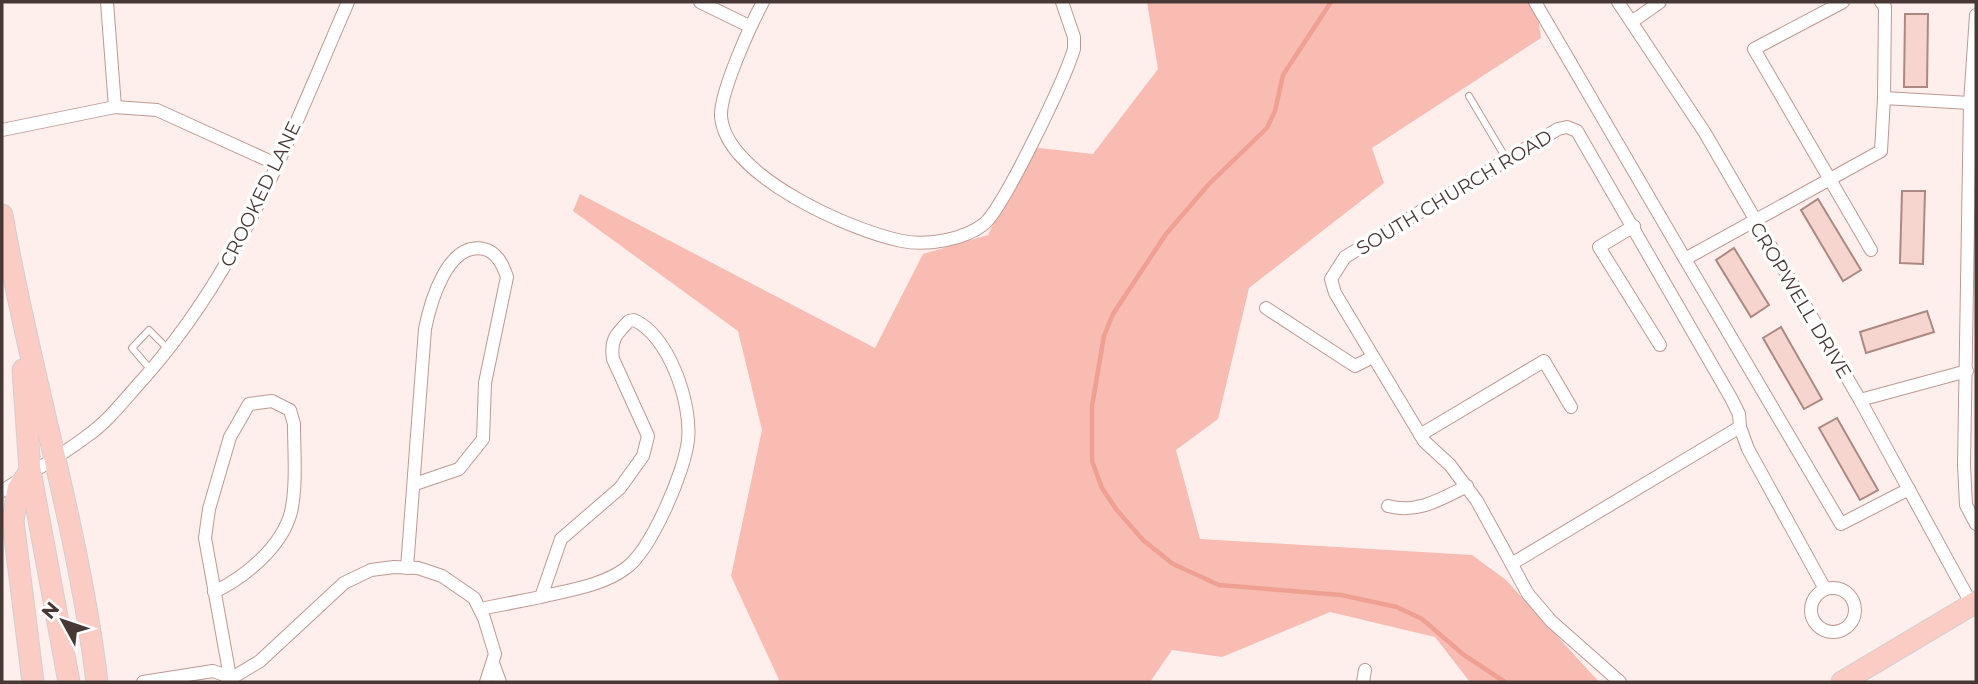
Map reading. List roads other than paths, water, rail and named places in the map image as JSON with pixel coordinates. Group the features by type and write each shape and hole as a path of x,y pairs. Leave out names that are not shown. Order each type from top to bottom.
{"main road":[{"path":"2,215 6,263 55,456 91,635 97,682"},
{"path":"20,319 30,471 69,682"},
{"path":"30,471 18,489 7,516 33,682"},
{"path":"1852,680 1974,603"}],"street":[{"path":"107,2 115,107"},
{"name":"CROOKED LANE","path":"2,491 88,436 151,371 205,301 236,250 348,2"},
{"path":"699,2 749,26"},
{"path":"763,2 749,26 721,116 733,147 758,173 787,194 872,233 904,242 929,243 967,233 984,223 1003,197 1074,49 1071,25 1062,2"},
{"path":"1535,2 1841,524 1909,489"},
{"name":"CROPWELL DRIVE","path":"1618,2 1705,133 1974,603"},
{"path":"1633,21 1660,2"},
{"path":"1843,2 1754,49 1871,250"},
{"path":"1685,259 1881,151 1885,7 1881,2"},
{"path":"1976,15 1970,103 1972,228 1967,371 1970,465 1966,505 1976,524"},
{"path":"1884,98 1970,103"},
{"path":"2,130 115,107 157,110 276,164"},
{"name":"SOUTH CHURCH ROAD","path":"1620,682 1551,621 1528,594 1513,563 1467,486 1420,435 1335,293 1331,279 1345,257 1558,129 1567,127 1577,131 1634,226 1740,415 1740,427 1748,449 1825,589"},
{"path":"1634,226 1599,247 1660,345"},
{"path":"407,568 425,329 432,298 445,272 460,254 470,249 483,249 493,253 502,264 506,277 485,383 482,439 459,469 415,484"},
{"path":"1266,308 1355,366 1373,357"},
{"path":"480,609 541,597 598,582 626,568 641,554 684,459 689,426 683,397 667,352 656,336 634,320 629,321 612,338 611,347 612,359 648,436 643,456 620,488 561,539 541,597"},
{"path":"1420,435 1544,361 1571,407"},
{"path":"1860,400 1967,371"},
{"path":"214,592 242,579 284,530 291,510 295,424 290,410 272,401 249,404 230,437 209,509 205,538 214,592 229,680"},
{"path":"1513,563 1740,427"},
{"path":"1388,506 1403,510 1421,507 1467,486"},
{"path":"229,680 260,661 344,583 371,570 407,568 442,576 474,598 495,654 486,682"},
{"path":"493,663 500,682"},
{"path":"143,682 212,671 229,680"}],"lane":[{"path":"1469,96 1507,160"},
{"path":"151,371 132,348 149,330 169,349"}],"waterway":[{"path":"1331,2 1283,75 1275,111 1267,128 1209,184 1166,234 1113,314 1104,336 1092,406 1092,461 1102,488 1116,509 1143,540 1173,564 1219,585 1341,595 1397,607 1422,619 1464,655 1505,682"}]}
